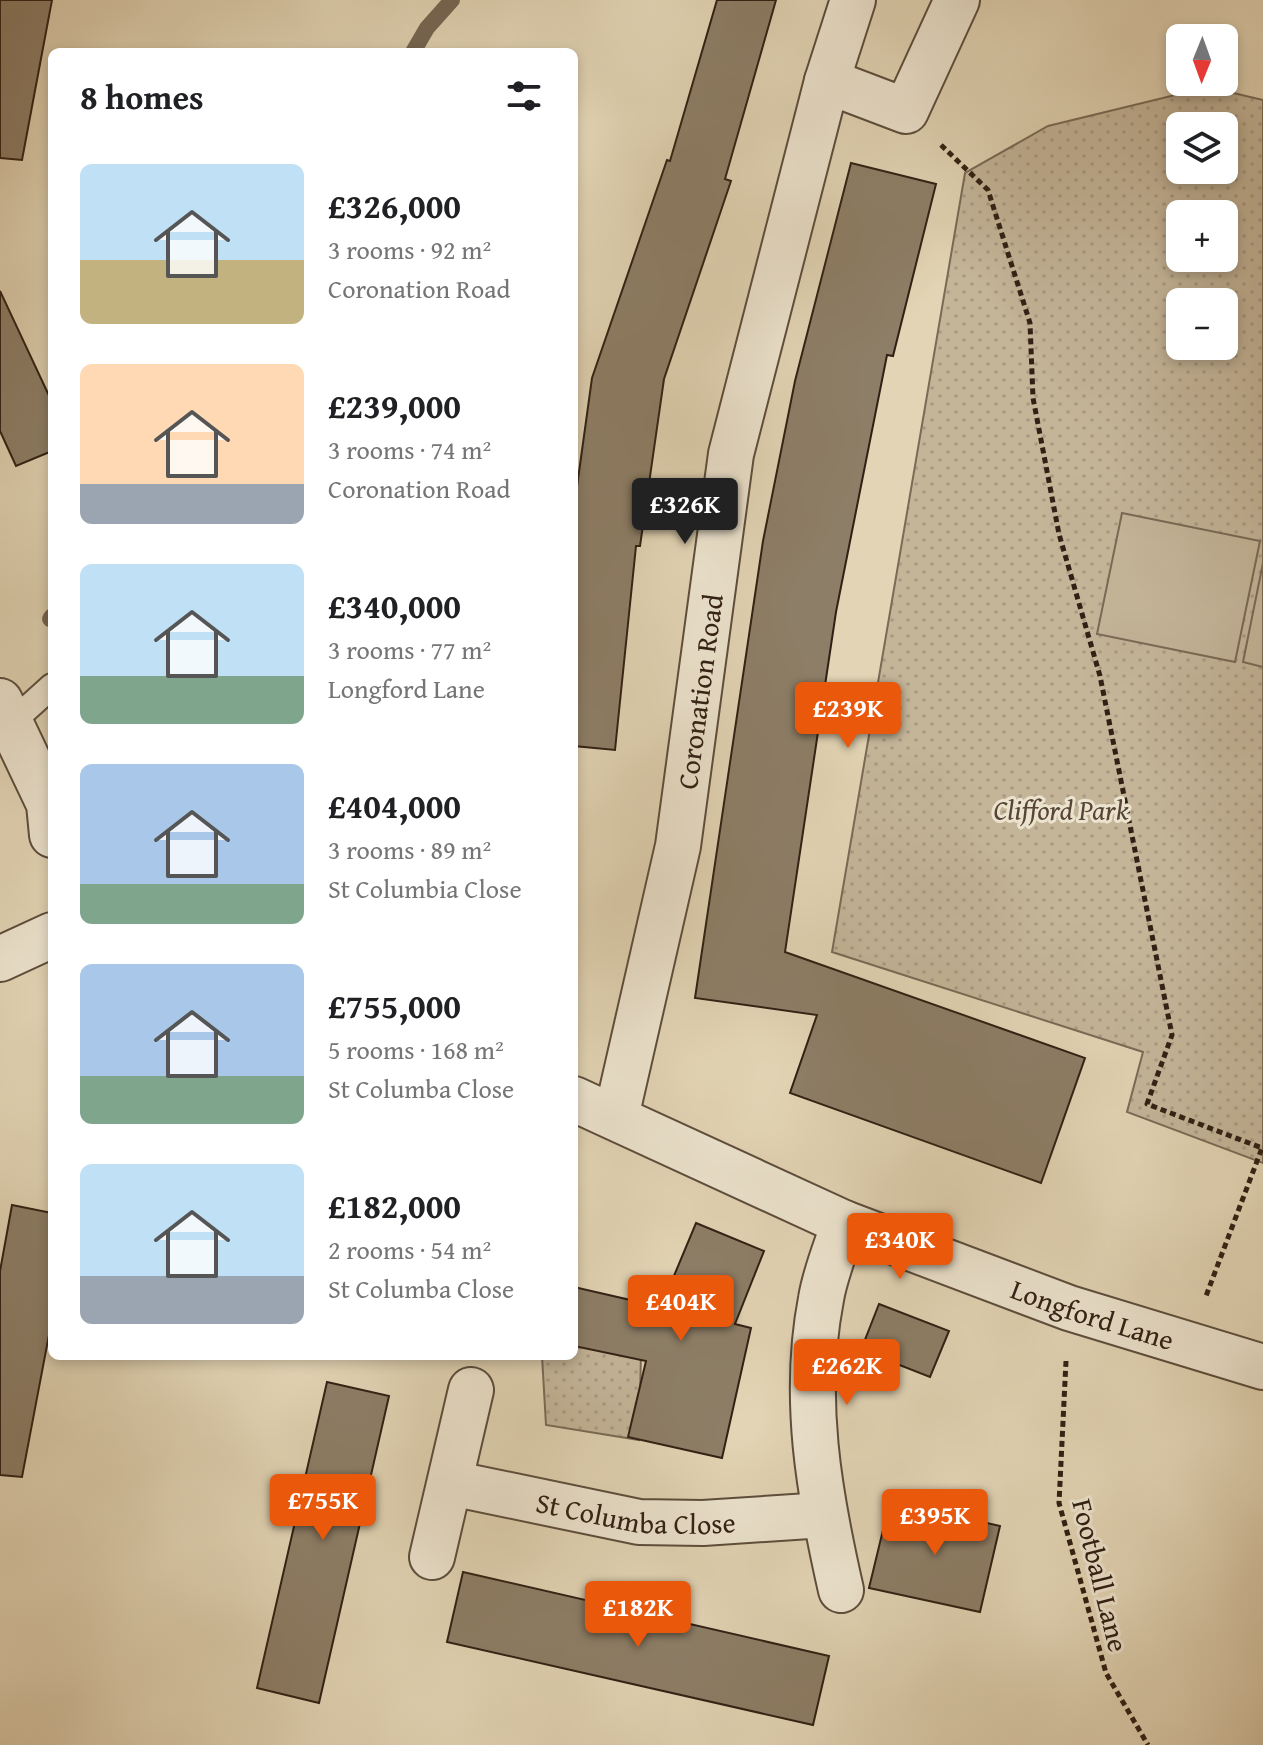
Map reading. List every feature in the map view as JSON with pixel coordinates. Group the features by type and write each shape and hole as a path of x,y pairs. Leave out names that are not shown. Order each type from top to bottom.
{"street":[{"name":"Coronation Road","path":"616,1117 678,846 731,454 827,81 853,0"},
{"path":"827,81 906,111 957,0"},
{"path":"6,712 48,802"},
{"path":"0,959 48,937"},
{"name":"Longford Lane","path":"578,1101 844,1223 1069,1308 1263,1367"},
{"path":"841,1590 824,1515 811,1378 821,1297 844,1223"},
{"path":"432,1557 471,1390"},
{"name":"St Columba Close","path":"451,1483 639,1522 703,1523 824,1515"}],"lane":[{"path":"6,712 48,688"}],"path":[{"path":"906,111 988,190 1030,323 1033,398 1053,504 1100,676 1172,1035 1147,1104 1262,1148 1188,1344"},
{"name":"Football Lane","path":"1069,1308 1059,1503 1106,1673 1148,1745"}],"green space":[{"name":"Clifford Park","path":"1238,94 1263,100 1263,1163 1127,1112 1143,1052 832,952 965,173 1048,126 1171,96"},
{"path":"1122,513 1260,541 1235,662 1097,634"},
{"path":"1263,563 1263,667 1243,662"},
{"path":"578,1344 641,1353 639,1440 546,1425 542,1360 578,1360"}],"building":[{"path":"0,0 52,0 22,160 0,158"},
{"path":"717,0 776,0 725,179 731,181 664,379 640,546 636,546 615,750 578,746 578,479 592,378 667,160 670,161"},
{"path":"851,163 936,184 893,356 887,355 836,612 785,952 1085,1058 1041,1183 790,1093 817,1015 695,998 763,541 795,381"},
{"path":"0,291 48,393 48,453 16,466 0,431"},
{"path":"12,1205 48,1212 48,1340 22,1477 0,1475 0,1271"},
{"path":"696,1223 764,1251 735,1324 751,1328 722,1458 628,1437 646,1361 578,1347 578,1288 661,1307"},
{"path":"879,1304 949,1331 930,1377 861,1350"},
{"path":"327,1382 389,1396 319,1703 257,1688"},
{"path":"890,1501 1000,1526 980,1612 869,1588"},
{"path":"463,1572 829,1656 813,1725 447,1642"}],"waterway":[{"path":"415,48 427,28 452,0"}]}
